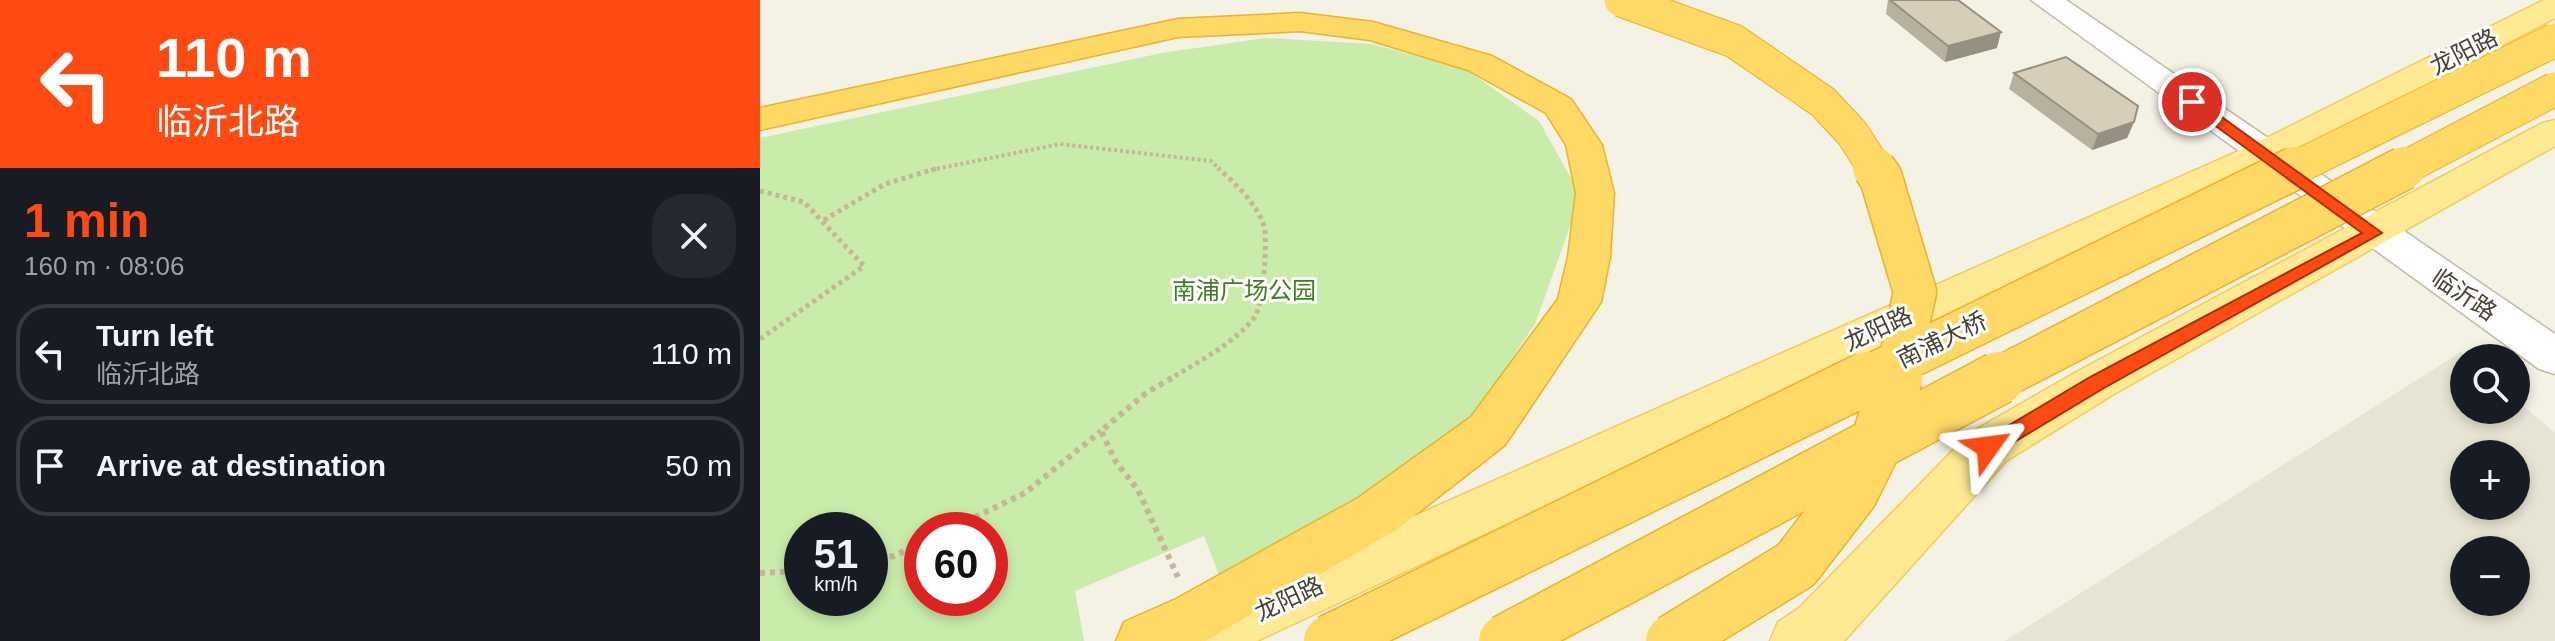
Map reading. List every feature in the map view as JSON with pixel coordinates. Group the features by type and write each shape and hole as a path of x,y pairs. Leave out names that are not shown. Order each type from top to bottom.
{"highway":[{"path":"760,92 1218,0"},
{"path":"1621,0 1734,41 1823,102 1852,133 1881,178 1915,292 1904,351 1879,437 1852,492 1796,565 1672,641"},
{"path":"760,119 1178,28 1240,23 1315,24 1373,31 1426,44 1480,63 1559,106 1584,145 1595,193 1589,257 1579,302 1488,431 1377,514 1196,629 1145,641"},
{"name":"南浦大桥","path":"1330,641 2555,40"},
{"path":"1505,641 1897,431 2555,89"}],"main road":[{"name":"龙阳路","path":"1196,629 2265,153 2555,6"},
{"path":"1799,641 1819,627 1988,447 2097,382 2555,131"}],"street":[{"name":"临沂路","path":"2046,0 2265,153 2373,233 2555,357"}],"path":[{"path":"824,220 885,184 949,164 1060,144 1211,161 1238,186 1264,226 1263,282 1257,316 1217,351 1146,393 1025,493 985,512"},
{"path":"760,191 804,202 864,266 760,339"},
{"path":"1101,431 1116,462 1138,490 1196,629"},
{"path":"760,573 784,572"}],"shaded area":[{"path":"2450,359 2450,424 2530,424 2530,412 2555,433 2555,641 2005,641"}],"green space":[{"name":"南浦广场公园","path":"1265,38 1373,44 1467,70 1539,121 1581,196 1535,324 1435,472 1222,583 1204,536 1075,591 1084,641 760,641 760,138 1162,53"}],"building":[{"path":"1890,0 1958,0 2001,32 1948,46"},
{"path":"2066,57 2138,106 2134,122 2098,134 2014,73"}],"route":[{"path":"1988,447 2097,382 2373,233 2192,102"}]}
